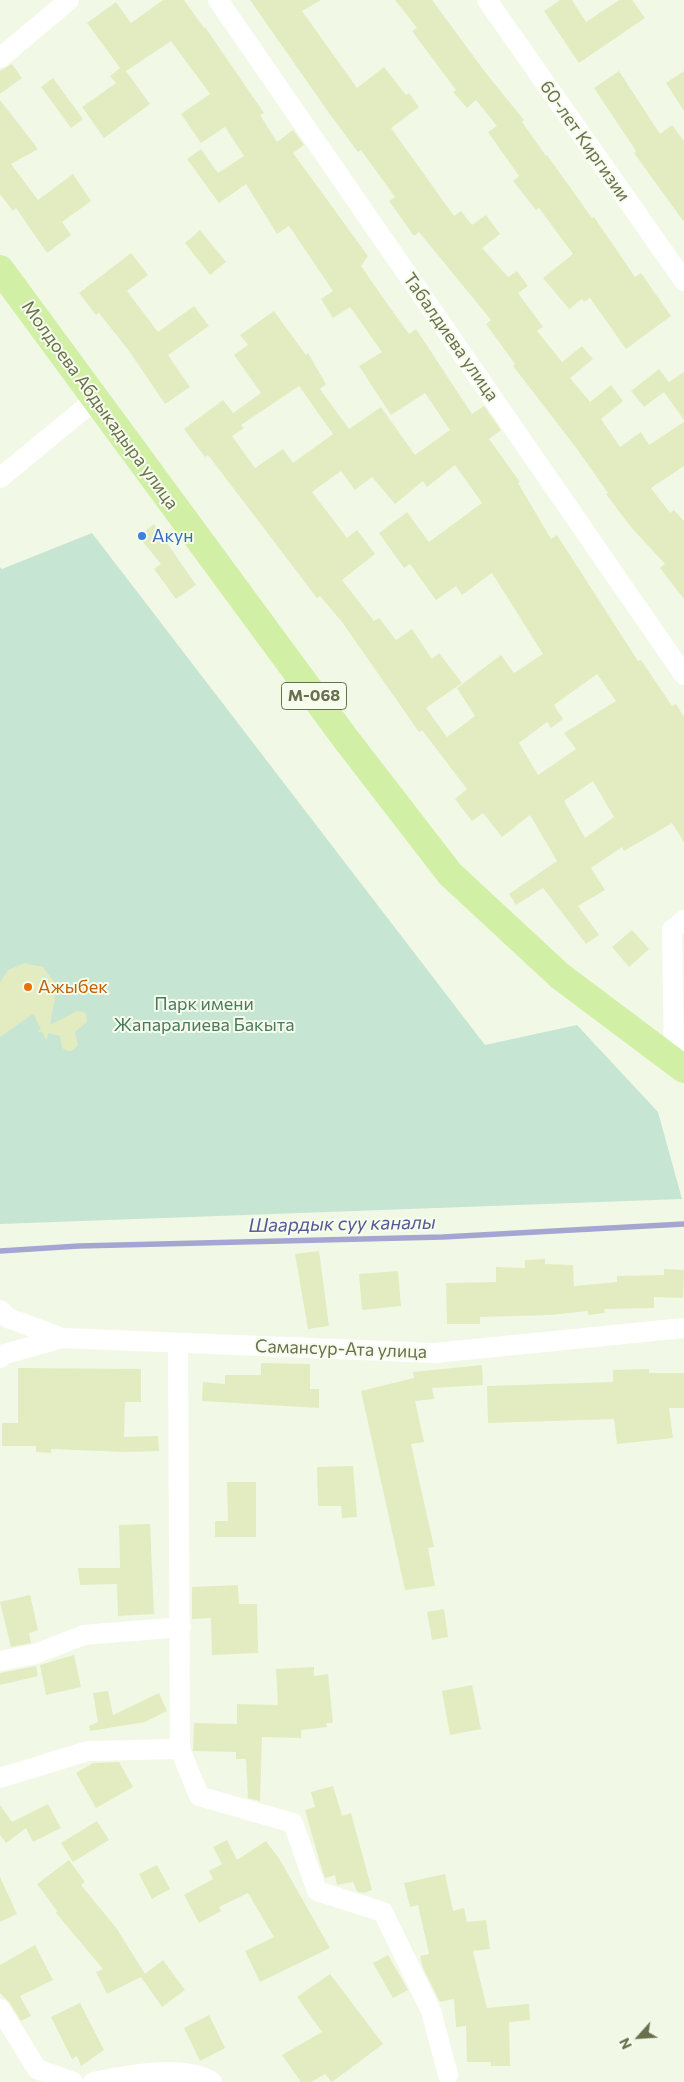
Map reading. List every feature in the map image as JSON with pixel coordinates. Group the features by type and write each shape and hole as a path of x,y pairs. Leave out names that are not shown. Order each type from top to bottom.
{"main road":[{"name":"Молдоева Абдыкадыра улица","path":"0,269 345,738 450,874 560,976 679,1066"}],"street":[{"path":"0,58 69,0"},
{"name":"Табалдиева улица","path":"218,0 684,674"},
{"name":"60-лет Киргизии","path":"487,0 684,281"},
{"path":"0,478 96,398"},
{"path":"679,1066 672,930 684,920"},
{"path":"0,1310 8,1318 62,1338"},
{"name":"Самансур-Ата улица","path":"0,1358 5,1354 62,1338 435,1353 684,1328"},
{"path":"178,1343 181,1627 180,1749 199,1796 294,1822 317,1891 383,1912 431,2011 448,2075"},
{"path":"0,1661 35,1654 84,1635 181,1627"},
{"path":"0,1778 88,1751 180,1749"},
{"path":"0,2009 37,2069 73,2082"},
{"path":"92,2082 146,2072 201,2074 212,2082"}],"green space":[{"name":"Парк имени Жапаралиева Бакыта","path":"92,533 485,1045 577,1025 658,1112 682,1199 0,1224 0,567 2,569"}],"building":[{"path":"163,0 184,0 205,27 264,113 260,115 277,142 293,130 304,145 293,153 368,256 361,266 409,334 416,329 472,414 484,406 501,430 489,439 520,482 518,483 551,539 557,535 638,661 641,660 672,706 676,704 684,717 684,842 672,823 624,851 622,847 591,868 605,890 578,906 599,935 586,944 543,888 516,905 509,894 557,861 530,815 502,837 483,813 472,821 455,799 467,789 422,730 419,732 342,622 320,596 317,598 208,455 205,457 184,429 223,400 233,413 261,393 234,355 248,345 240,335 274,311 306,355 308,353 326,384 320,389 349,429 381,407 415,455 450,430 425,393 391,415 359,366 382,352 350,307 333,318 321,299 333,291 289,226 277,234 246,184 219,203 187,159 201,149 218,173 244,156 225,127 201,143 181,114 210,94 171,41 126,71 150,104 104,138 82,107 116,83 110,76 120,68 87,23 116,2 131,23","holes":["299,386 333,434 293,463 283,449 255,468 232,436 244,428 241,425","455,465 482,503 429,542 407,512 379,533 404,568 410,564 436,600 456,586 462,595 492,573 543,654 514,673 501,655 457,688 475,716 447,737 426,708 462,683 439,653 432,659 412,629 396,640 379,618 374,621 342,580 375,554 357,530 347,538 312,492 341,471 355,490 372,477 395,504 423,481 427,487","597,674 616,701 564,733 576,749 538,775 519,743 547,722 551,728 563,719 554,705","593,781 614,817 585,838 564,801"]},
{"path":"250,0 321,0 302,11 357,88 384,67 406,95 409,93 419,107 391,128 454,216 461,211 472,225 486,215 500,234 482,248 508,277 517,271 528,286 518,293 543,327 537,331 562,362 582,346 593,359 570,378 590,402 611,385 623,401 601,419 620,447 641,432 649,445 684,422 684,466 651,488 670,513 674,510 684,521 684,599 660,568 665,564 630,526 606,494 608,493 577,449 513,366 515,364 486,324 491,320 419,232 414,236 389,201 395,197 361,150 358,152 329,113"},
{"path":"395,0 432,0 485,72 524,120 522,122 546,156 592,218 594,217 635,277 641,273 671,316 626,349 590,298 584,302 582,299 569,309 543,278 573,254 539,208 536,210 513,181 519,176 488,132 497,126 476,100 467,108 453,92 456,90 412,31 417,28"},
{"path":"560,0 572,0 586,22 619,0 632,0 645,18 579,63 544,11"},
{"path":"12,64 22,78 0,94 0,71"},
{"path":"619,71 660,134 672,125 684,141 684,222 634,153 636,151 594,88"},
{"path":"684,71 684,111 666,83"},
{"path":"53,78 83,119 71,128 41,87"},
{"path":"0,100 38,149 11,164 38,200 73,174 91,201 62,222 71,235 47,253 16,208 13,211 0,194"},
{"path":"200,230 226,262 210,275 185,243"},
{"path":"131,253 148,275 127,291 158,332 194,306 209,326 168,355 190,387 165,404 129,351 99,313 96,315 79,293"},
{"path":"659,369 669,382 684,372 684,420 664,392 644,407 631,391"},
{"path":"154,524 196,585 176,599 154,569 161,564 138,536"},
{"path":"632,930 649,949 629,967 612,947"},
{"name":"Ажыбек","path":"24,963 43,967 55,983 56,992 50,1025 77,1011 86,1014 87,1022 75,1032 78,1045 72,1051 62,1048 60,1036 48,1033 47,1041 42,1032 37,1031 41,1029 33,1014 0,1037 0,982 8,970"},
{"path":"319,1251 329,1326 308,1329 295,1254"},
{"path":"545,1259 545,1264 573,1265 574,1286 617,1282 617,1276 664,1275 664,1269 684,1270 683,1298 654,1297 654,1308 604,1309 605,1313 588,1315 588,1311 550,1315 480,1317 480,1324 447,1324 446,1283 496,1282 496,1267 525,1268 525,1260"},
{"path":"398,1271 401,1306 362,1310 359,1274"},
{"path":"261,1363 310,1364 310,1389 319,1389 319,1408 202,1401 203,1382 225,1384 225,1375 261,1375"},
{"path":"482,1365 483,1385 432,1388 434,1399 415,1401 424,1442 411,1444 434,1547 428,1548 435,1586 405,1590 361,1391 414,1378 413,1372"},
{"path":"18,1368 141,1369 141,1402 125,1402 124,1437 158,1436 159,1451 124,1452 51,1449 51,1453 36,1452 36,1446 2,1446 2,1423 18,1423"},
{"path":"649,1369 649,1373 684,1373 684,1408 669,1408 673,1438 617,1444 614,1419 488,1423 487,1386 613,1382 613,1370"},
{"path":"353,1466 357,1517 342,1518 341,1506 318,1506 317,1467"},
{"path":"227,1482 256,1482 256,1537 215,1537 215,1521 228,1521"},
{"path":"150,1524 154,1614 118,1616 117,1584 80,1585 78,1568 120,1568 119,1525"},
{"path":"238,1585 239,1604 257,1604 258,1653 212,1655 211,1618 192,1619 192,1587"},
{"path":"30,1595 38,1630 29,1633 31,1643 11,1647 0,1602"},
{"path":"444,1609 448,1637 432,1640 427,1612"},
{"path":"74,1655 81,1687 46,1695 40,1665"},
{"path":"36,1666 38,1676 0,1685 0,1673"},
{"path":"314,1667 314,1676 328,1674 333,1723 326,1723 327,1727 301,1730 301,1738 262,1737 260,1801 248,1798 246,1759 236,1759 236,1752 193,1751 194,1723 237,1724 237,1704 278,1705 276,1669"},
{"path":"472,1685 481,1729 450,1735 442,1691"},
{"path":"108,1691 113,1715 159,1693 167,1711 145,1722 90,1731 89,1726 98,1722 93,1693"},
{"path":"119,1762 133,1787 96,1808 76,1773 93,1763"},
{"path":"333,1786 342,1816 351,1813 372,1890 363,1893 357,1891 353,1882 337,1885 335,1875 325,1878 305,1810 315,1807 311,1792"},
{"path":"48,1804 61,1828 33,1842 26,1828 6,1843 0,1835 0,1805 12,1822"},
{"path":"97,1821 109,1840 73,1862 61,1843"},
{"path":"227,1840 237,1860 266,1841 280,1860 330,1948 260,1982 245,1951 274,1937 248,1893 219,1907 221,1911 199,1923 184,1895 213,1879 209,1871 222,1864 213,1847"},
{"path":"69,1860 85,1882 81,1885 117,1929 145,1974 163,1960 185,1990 162,2007 141,1977 107,1994 96,1972 103,1969 56,1913 57,1911 37,1884"},
{"path":"157,1865 170,1889 152,1899 139,1874"},
{"path":"445,1874 453,1911 464,1908 467,1922 486,1920 490,1949 473,1951 487,2008 529,2004 530,2020 509,2022 510,2066 491,2066 491,2062 467,2062 466,2026 456,2027 454,1999 440,2002 423,1968 420,1956 429,1954 418,1905 410,1907 404,1883"},
{"path":"0,1877 17,1914 0,1922"},
{"path":"35,1945 53,1980 20,1996 31,2016 21,2021 10,2003 0,1993 0,1965"},
{"path":"388,1955 408,1990 393,1998 373,1963"},
{"path":"330,1974 383,2044 332,2082 325,2074 311,2082 301,2082 282,2055 322,2032 297,1997"},
{"path":"80,2003 104,2050 81,2066 77,2056 72,2059 51,2017"},
{"path":"209,2015 225,2048 200,2061 184,2028"}],"waterway":[{"name":"Шаардык суу каналы","path":"0,1251 79,1246 443,1237 684,1224"}],"place":[{"name":"Акун","path":"142,536"},
{"name":"Ажыбек","path":"28,987"}]}
